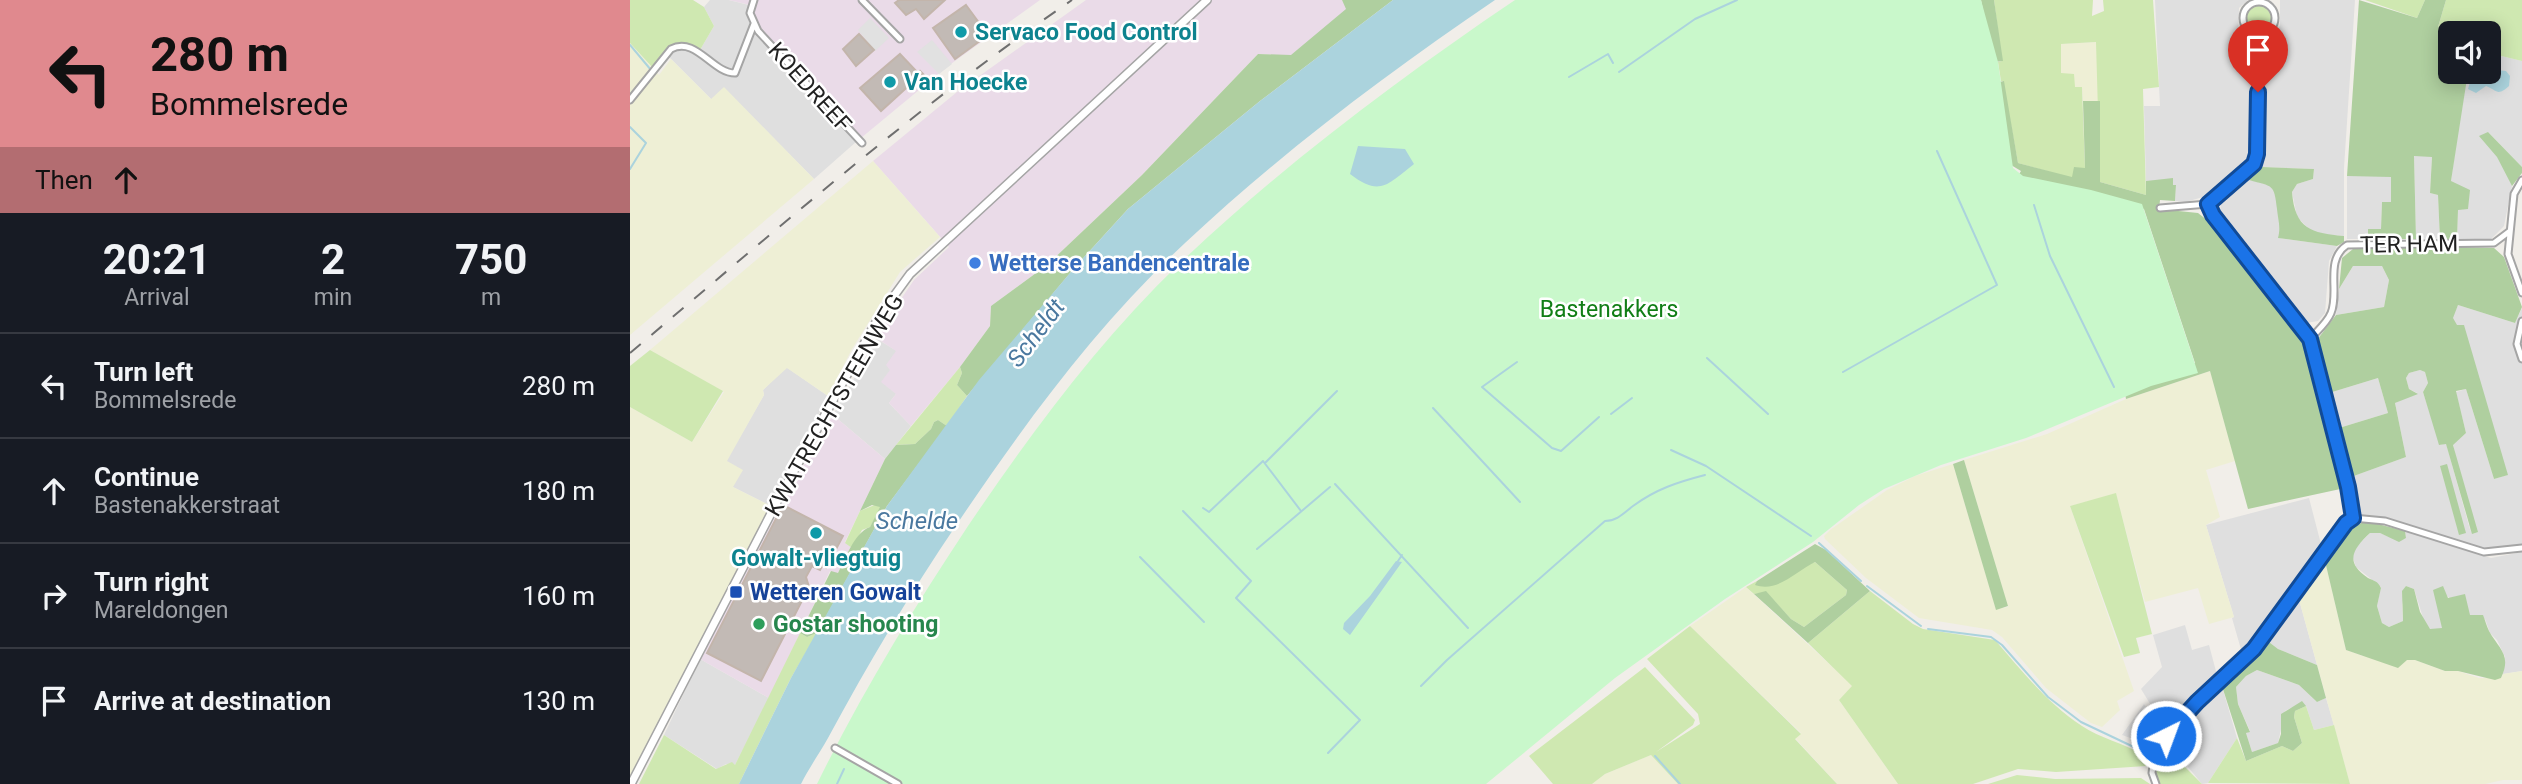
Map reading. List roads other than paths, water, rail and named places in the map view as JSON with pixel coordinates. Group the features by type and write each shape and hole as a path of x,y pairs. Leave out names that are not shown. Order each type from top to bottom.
{"street":[{"path":"754,0 750,13 754,24"},
{"path":"862,0 900,39"},
{"name":"KWATRECHTSTEENWEG","path":"631,784 778,500 880,315 909,274 1207,0"},
{"path":"2256,2 2270,7 2275,19 2270,29 2259,34 2247,29 2243,20 2247,7 2256,2"},
{"name":"KOEDREEF","path":"754,24 862,143"},
{"name":"KOEDREEF","path":"630,100 671,49 678,45 685,46 724,71 735,73 754,24"},
{"path":"2160,208 2210,202 2254,164 2257,154 2259,34"},
{"path":"2522,180 2514,194 2508,254 2522,293"},
{"path":"2210,202 2213,215 2310,339 2348,487 2353,518"},
{"path":"2508,254 2494,243 2510,231"},
{"name":"TER HAM","path":"2310,339 2331,314 2336,257 2339,251 2347,246 2494,243"},
{"path":"2522,321 2517,344 2522,359"},
{"path":"2156,784 2152,767 2154,757 2166,736 2197,702 2254,649 2346,523 2353,518 2385,521 2484,552 2522,548"},
{"path":"835,748 898,784"}],"water":[{"name":"Schelde","path":"1393,0 1495,0 1414,56 1296,146 1221,210 1152,275 1063,377 983,486 906,603 801,784 739,784 791,678 887,506 979,380 1128,209 1260,101"},
{"path":"2501,70 2506,71 2510,76 2509,86 2502,91 2497,92 2486,86 2476,93 2468,89 2469,84 2501,84"},
{"path":"1358,146 1405,149 1414,164 1383,186 1369,185 1350,174"},
{"path":"1396,561 1402,562 1350,635 1343,629 1344,623 1370,596"}],"waterway":[{"path":"1619,72 1695,19 1737,0"},
{"path":"630,45 651,70"},
{"path":"1569,77 1608,54 1613,63"},
{"path":"630,127 646,143 630,169"},
{"path":"1843,372 1997,285 1937,151"},
{"path":"2034,205 2050,256 2114,387"},
{"path":"1707,358 1768,414"},
{"path":"1517,362 1482,387 1552,448 1561,451 1599,417"},
{"path":"1266,462 1337,391"},
{"path":"1611,414 1632,398"},
{"path":"1433,408 1520,502"},
{"path":"1671,450 1706,466 1811,536"},
{"path":"1203,508 1209,512 1263,461 1301,511"},
{"path":"1421,686 1605,521 1617,518 1642,500 1676,483 1705,475"},
{"path":"1335,484 1468,628"},
{"path":"1257,549 1330,487"},
{"path":"1183,511 1251,581 1236,598 1360,720 1328,753"},
{"path":"1819,543 1861,581"},
{"path":"1398,561 1402,555"},
{"path":"1140,557 1204,622"},
{"path":"1867,586 1921,626"},
{"path":"1928,629 1991,637 2002,645 2048,697 2081,722 2149,757"},
{"path":"1655,756 1680,784"},
{"path":"837,784 844,769"}],"railway":[{"path":"630,353 902,127 1072,0"}],"place":[{"name":"Servaco Food Control","path":"961,32"},
{"name":"Van Hoecke","path":"890,82"},
{"name":"Wetterse Bandencentrale","path":"975,263"},
{"name":"Gowalt-vliegtuig","path":"816,533"},
{"name":"Wetteren Gowalt","path":"736,592"},
{"name":"Gostar shooting","path":"759,624"}],"park label":[{"name":"Bastenakkers","path":"1609,309"}],"water label":[{"name":"Scheldt","path":"1036,333"}]}
